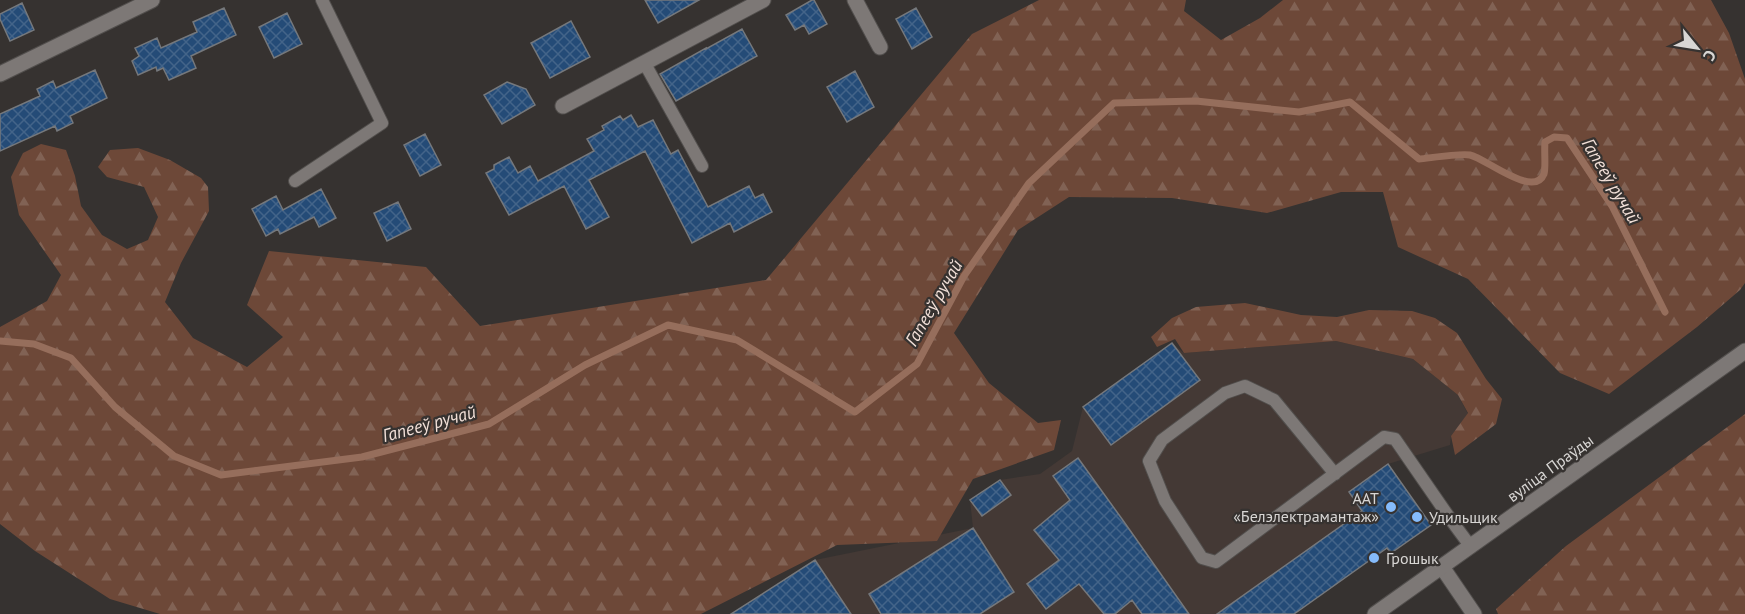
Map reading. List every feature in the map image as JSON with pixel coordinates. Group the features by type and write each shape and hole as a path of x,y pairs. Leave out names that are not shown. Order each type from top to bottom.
{"street":[{"path":"0,74 152,0"},
{"path":"563,106 763,0"},
{"path":"855,0 880,47"},
{"name":"вуліца Праўды","path":"1376,614 1745,351"},
{"path":"1442,567 1474,614"}],"lane":[{"path":"295,180 382,123 322,0"},
{"path":"645,64 702,166"},
{"path":"1335,474 1274,400 1245,386 1225,393 1162,440 1149,461 1165,501 1202,558 1216,562 1335,474 1384,437 1395,439 1471,547"}],"shaded area":[{"path":"1336,341 1413,359 1458,395 1468,414 1451,436 1450,445 1388,464 1431,525 1391,553 1387,548 1294,614 731,614 815,560 973,528 970,500 1000,480 1040,474 1072,451 1083,407 1172,343 1184,353"}],"green space":[{"path":"1039,0 1186,0 1184,11 1221,40 1260,18 1283,0 1711,0 1729,33 1745,79 1745,283 1697,327 1609,394 1560,373 1468,279 1398,247 1383,192 1341,192 1267,213 1172,198 1069,197 1018,230 954,333 989,383 1038,423 1061,420 1054,450 973,479 937,541 837,545 701,614 160,614 110,599 35,551 0,524 0,327 47,301 61,275 19,215 11,177 23,153 41,144 66,150 75,176 81,206 102,235 127,249 148,240 158,217 144,187 107,177 98,167 110,150 138,148 170,160 201,178 208,187 209,211 181,263 165,302 193,338 247,367 283,337 247,305 269,251 426,267 480,326 766,280 972,34"},
{"path":"1245,303 1301,315 1337,317 1369,310 1412,311 1435,318 1457,333 1486,379 1502,399 1496,424 1455,455 1451,436 1468,413 1458,395 1413,359 1336,341 1184,353 1175,339 1157,347 1151,337 1172,318 1196,307"},
{"path":"1745,414 1745,614 1498,614 1496,609 1566,546"}],"building":[{"path":"645,0 699,0 658,23"},
{"path":"812,0 827,24 809,34 804,25 795,30 786,15"},
{"path":"22,3 34,30 10,41 0,14"},
{"path":"224,8 236,35 191,56 196,68 169,80 163,68 157,71 156,67 138,75 132,61 139,56 135,48 157,38 161,48 197,32 193,22"},
{"path":"916,8 932,37 912,49 896,19"},
{"path":"287,13 302,44 274,58 259,27"},
{"path":"571,21 590,57 550,78 531,43"},
{"path":"742,29 757,56 676,101 660,74"},
{"path":"95,70 107,98 70,116 73,123 57,131 55,126 0,151 0,114 40,96 37,89 53,81 56,88"},
{"path":"855,71 874,107 847,122 827,87"},
{"path":"507,82 526,89 535,105 502,124 484,95"},
{"path":"631,115 638,127 653,120 671,154 678,150 708,207 749,186 755,198 763,194 772,212 734,232 730,223 692,243 645,151 589,180 609,217 586,229 564,186 509,215 486,173 494,169 494,165 509,157 518,173 530,166 538,181 594,151 587,139 604,130 602,126 620,116 623,120"},
{"path":"425,134 441,165 420,176 404,145"},
{"path":"321,189 336,218 319,227 314,217 280,234 278,229 266,236 252,209 276,196 283,210"},
{"path":"398,202 411,229 387,241 374,213"},
{"path":"1172,343 1200,380 1111,445 1083,407"},
{"path":"1078,458 1189,614 1142,614 1132,600 1115,614 1104,614 1079,584 1046,609 1027,584 1059,560 1034,530 1070,500 1053,476"},
{"path":"1388,464 1431,525 1391,553 1387,548 1294,614 1217,614 1362,511 1349,492"},
{"path":"1000,480 1011,495 982,516 970,500"},
{"path":"973,528 1014,592 980,614 881,614 869,594"},
{"path":"815,560 851,614 731,614"}],"waterway":[{"name":"Гапееў ручай","path":"0,341 34,344 71,358 115,407 174,456 221,475 362,457 489,424 585,365 668,325 737,340 855,412 917,364 964,276 1029,183 1114,103 1196,101 1299,112 1350,102 1419,159 1470,155 1520,180 1530,182 1539,180 1544,174 1545,142 1554,137 1567,138 1612,206 1665,312"}],"place":[{"name":"ААТ «Белэлектрамантаж»","path":"1391,507"},
{"name":"Удильщик","path":"1417,517"},
{"name":"Грошык","path":"1374,558"}]}
